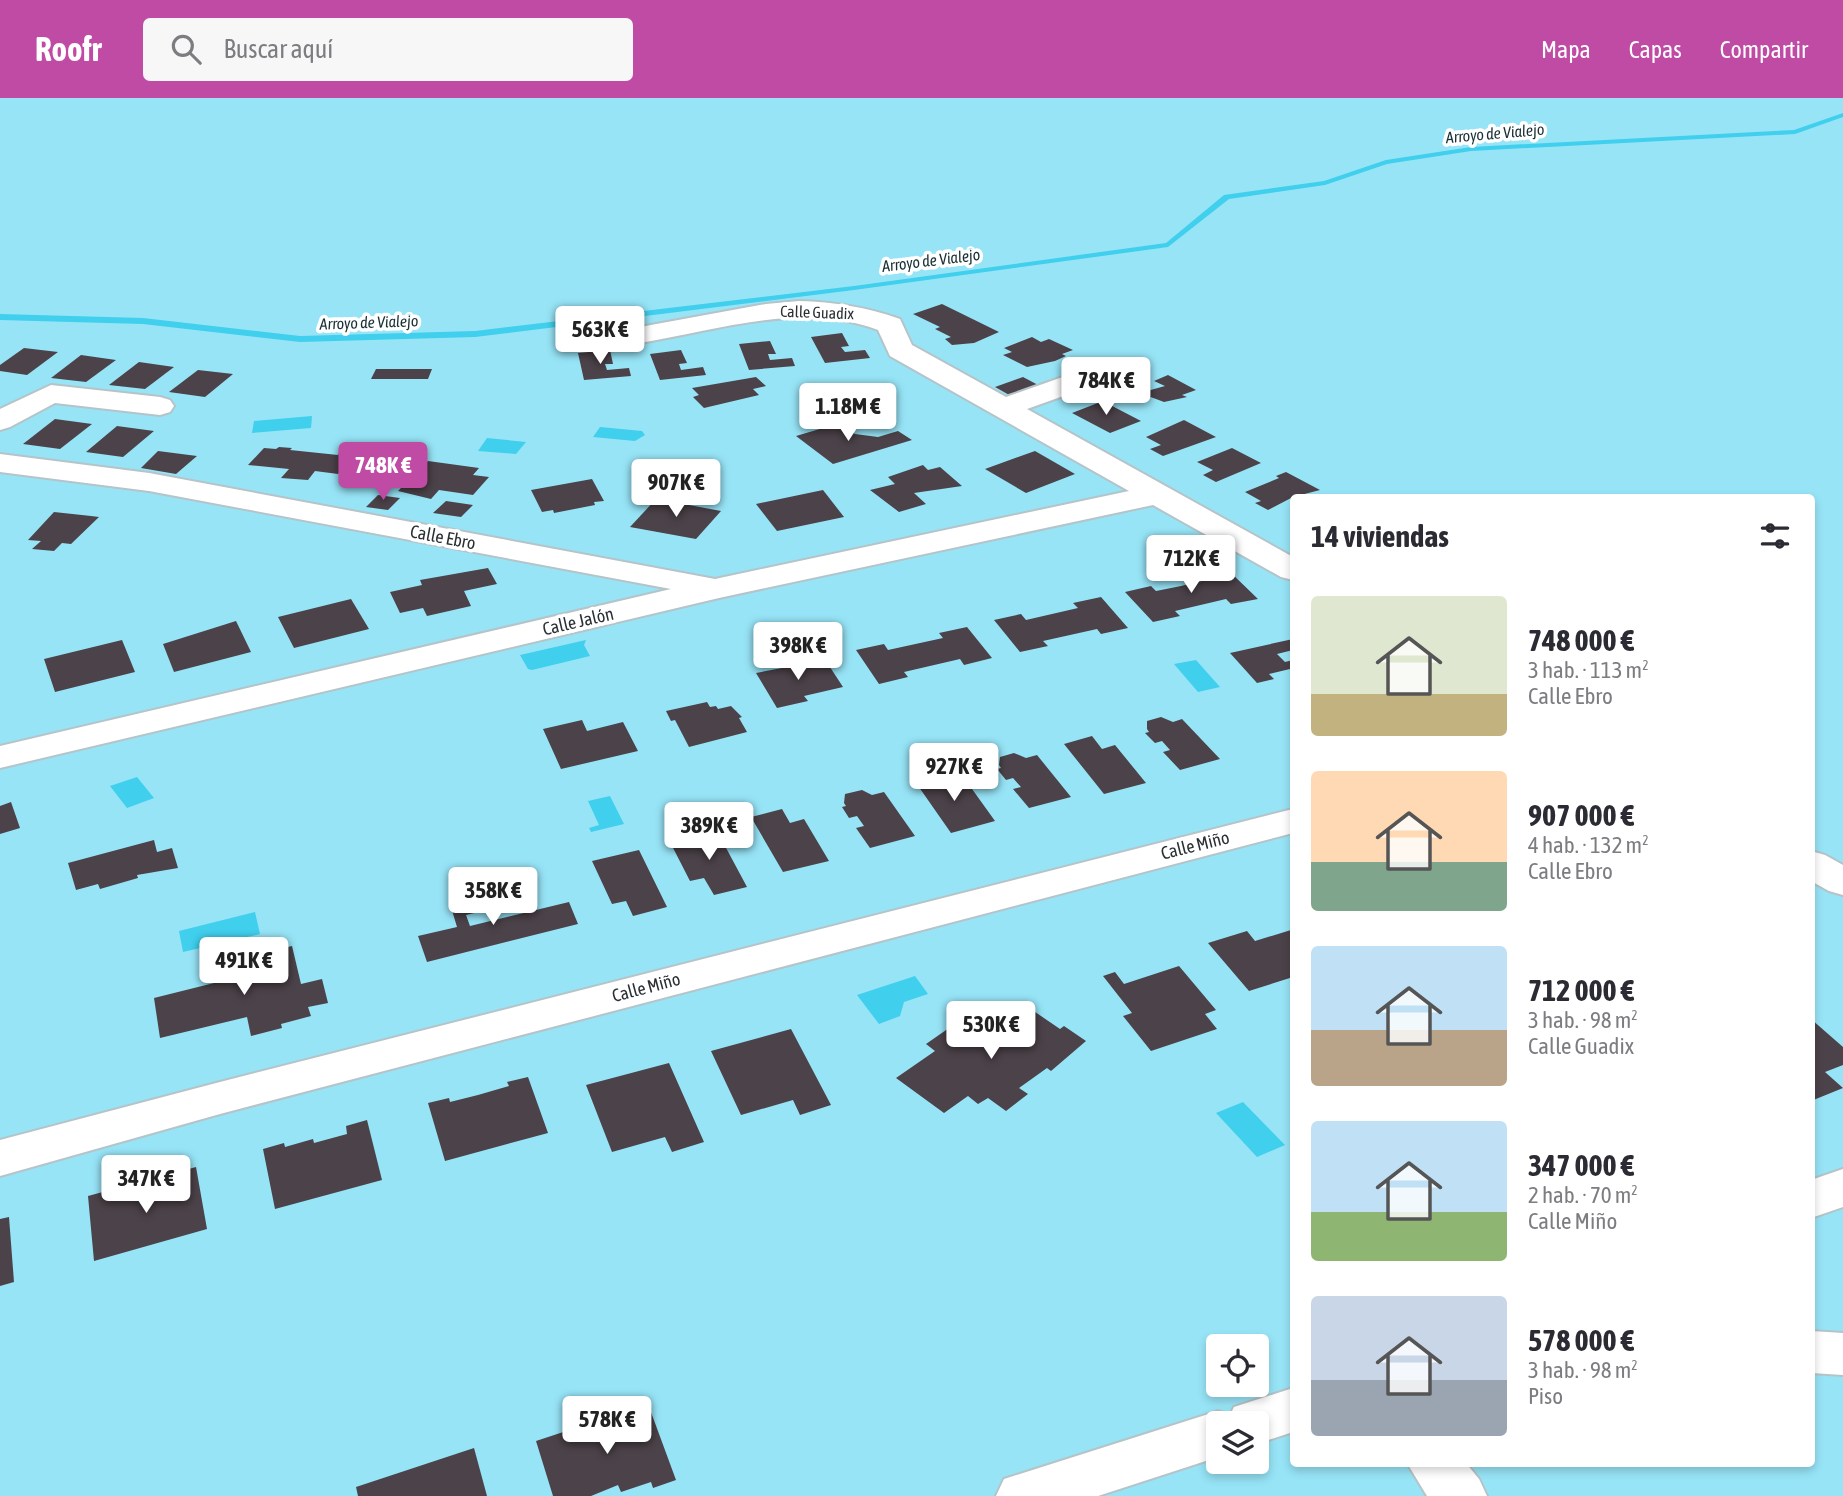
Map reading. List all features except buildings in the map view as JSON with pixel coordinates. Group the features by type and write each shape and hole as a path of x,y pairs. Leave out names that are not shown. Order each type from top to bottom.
{"street":[{"name":"Calle Guadix","path":"640,335 690,329 770,311 841,310 870,315 890,325 900,350 1290,568"},
{"path":"1004,408 1098,374"},
{"path":"2,387 160,406"},
{"path":"0,421 51,394"},
{"name":"Calle Ebro","path":"7,466 149,482 719,588"},
{"name":"Calle Jalón","path":"0,757 719,588 1159,494"},
{"name":"Calle Miño","path":"0,1158 246,1091 1290,822"},
{"path":"1815,866 1843,882"},
{"path":"1815,1198 1843,1187"},
{"path":"1815,1352 1843,1354"},
{"path":"1269,1418 1290,1411"},
{"path":"1024,1496 1206,1438"},
{"path":"1437,1467 1459,1496"}],"shaded area":[{"path":"0,98 1843,98 1843,1496 0,1496"},
{"path":"312,416 311,428 252,433 254,421"},
{"path":"600,427 642,431 645,435 635,441 593,437"},
{"path":"487,438 526,442 516,454 478,451"},
{"path":"586,640 584,645 590,656 532,670 528,669 520,655"},
{"path":"1196,660 1220,687 1198,692 1174,664"},
{"path":"137,777 154,798 127,808 110,786"},
{"path":"610,796 624,824 591,832 589,828 599,825 588,801"},
{"path":"255,912 260,934 183,952 179,931"},
{"path":"915,976 928,994 904,1002 900,1016 879,1024 857,995"},
{"path":"1243,1102 1285,1145 1257,1157 1216,1113"}],"waterway":[{"name":"Arroyo de Vialejo","path":"0,317 143,321 300,339 475,334 854,288 1168,245 1227,197 1325,183 1386,162 1471,149 1795,132 1843,115"}]}
